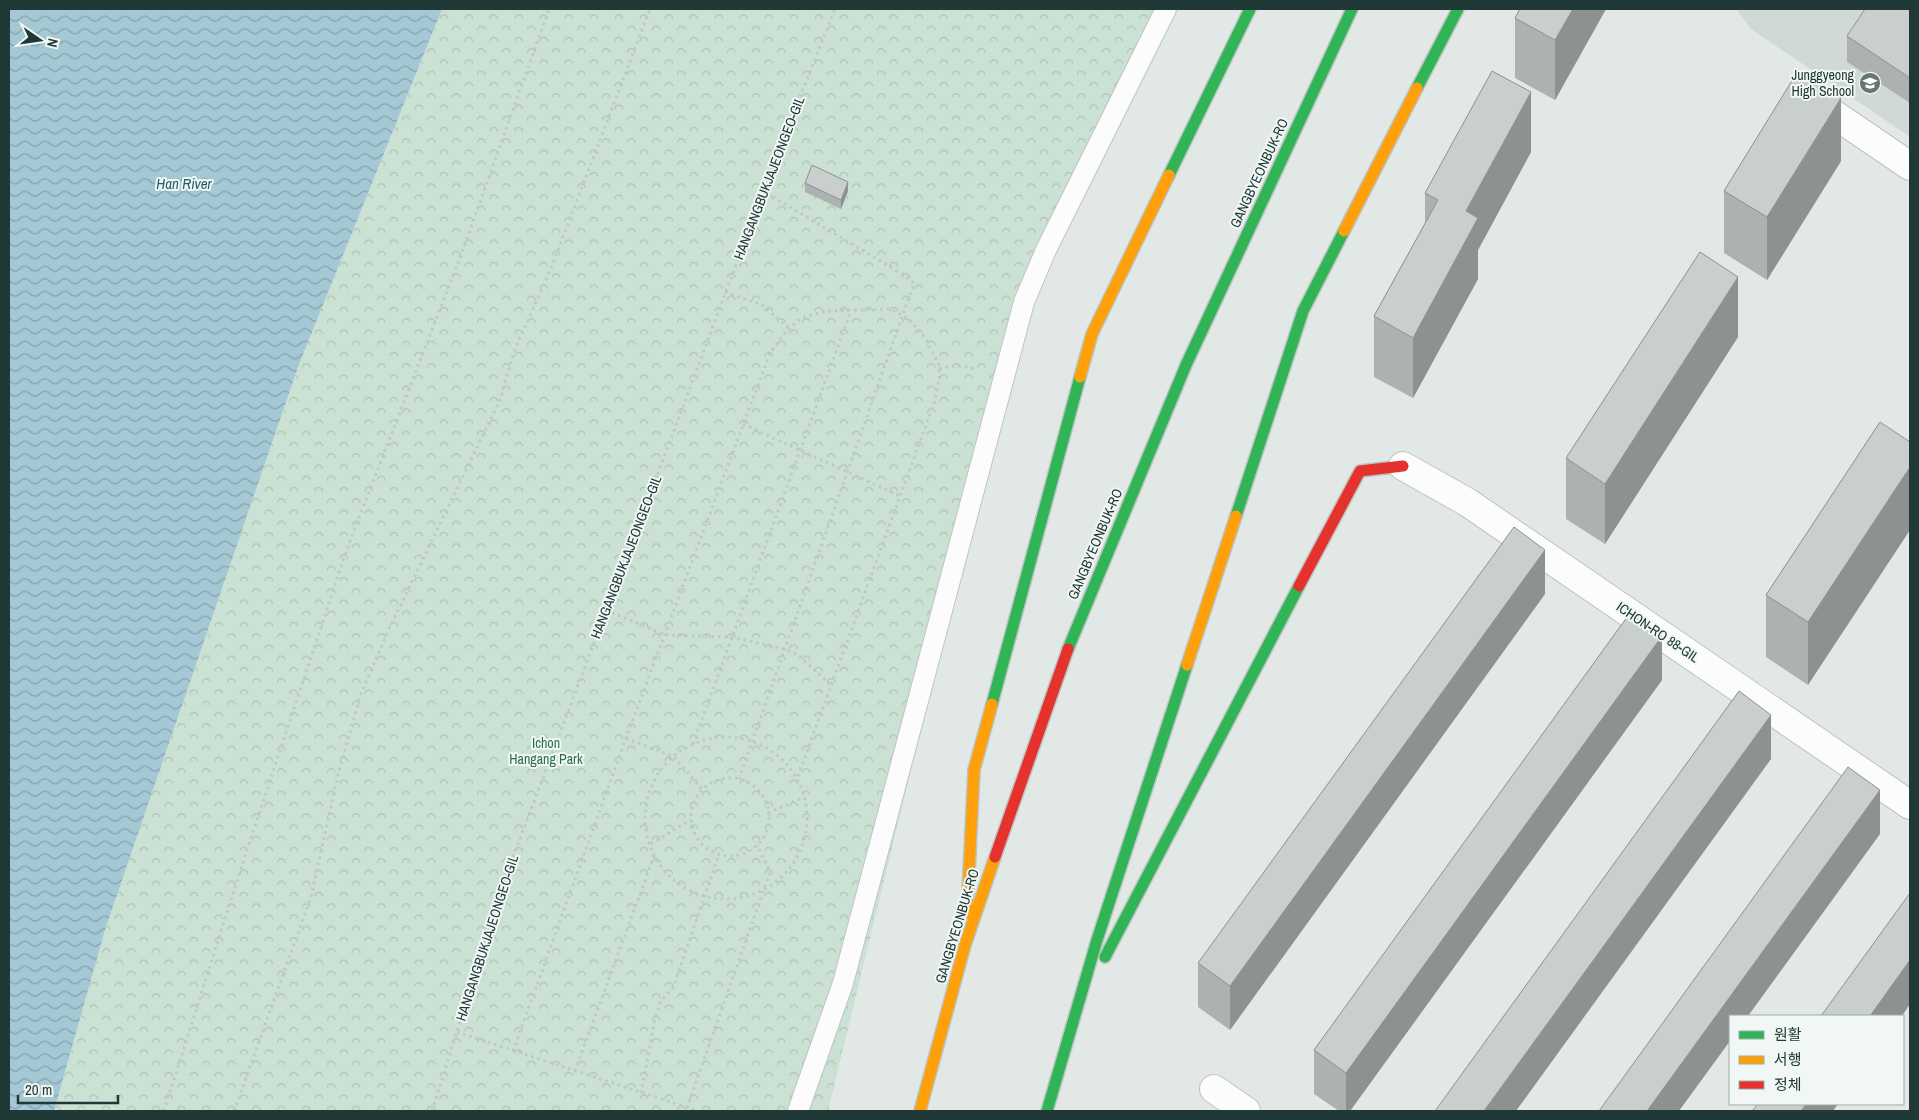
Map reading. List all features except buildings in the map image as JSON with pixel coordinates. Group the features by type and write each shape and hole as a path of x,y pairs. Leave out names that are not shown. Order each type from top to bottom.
{"highway":[{"path":"965,945 974,770 1092,334 1250,9"},
{"name":"GANGBYEONBUK-RO","path":"920,1111 965,945 1066,651 1186,365 1352,9"},
{"path":"1047,1111 1097,940 1303,311 1458,9"},
{"path":"1075,1016 1360,471 1403,466"}],"street":[{"path":"1809,97 1910,166"},
{"name":"ICHON-RO 88-GIL","path":"1403,466 1467,502 1910,805"},
{"path":"1214,1089 1246,1111"}],"lane":[{"path":"798,1111 843,983 1024,302 1046,250 1166,9"}],"path":[{"path":"164,1111 242,862 348,546 461,255 549,9"},
{"path":"234,1111 311,898 336,779 360,696 390,627 500,400 515,349 552,266 650,9"},
{"name":"HANGANGBUKJAJEONGEO-GIL","path":"432,1111 504,881 763,192 835,9"},
{"path":"739,779 914,283 904,275 763,192"},
{"path":"726,292 762,305 789,328"},
{"path":"512,1051 664,635 770,353 782,334 801,318 827,311 890,309 909,319 925,338 940,368 940,376 934,403 797,778"},
{"path":"692,744 851,310"},
{"path":"940,368 965,365 1003,379"},
{"path":"743,424 900,496"},
{"path":"606,610 664,635 730,636 784,648 798,655 831,685"},
{"path":"716,737 739,737 752,741 778,756 794,772 804,797 807,814 805,836 797,857 784,875 766,888 746,897 725,899 704,896 684,887 667,874 654,856 647,835 645,812 650,790 660,770 692,744 716,737"},
{"path":"626,738 674,757 702,789"},
{"path":"730,777 739,779 743,779 755,786 763,796 768,813 768,822 764,835 757,845 746,852 734,856 710,851 693,833 690,820 696,796 716,779 730,777"},
{"path":"768,813 804,797"},
{"path":"651,844 690,820"},
{"path":"687,1108 766,888 770,872 757,845"},
{"path":"641,1092 655,1019 661,1001 673,988 719,854"},
{"path":"575,1071 654,856"},
{"path":"457,1032 698,1111"}],"shaded area":[{"name":"Junggyeong High School","path":"1736,9 1910,9 1910,137 1751,29"}],"green space":[{"name":"Ichon Hangang Park","path":"442,9 1170,9 1017,334 828,1111 54,1111 105,930 298,367"}],"water":[{"name":"Han River","path":"9,9 442,9 298,367 105,930 54,1111 9,1111"}],"traffic: fast":[{"path":"1169,175 1250,9"},
{"path":"1068,649 1186,365 1352,9"},
{"path":"1417,88 1458,9"},
{"path":"1236,516 1303,311 1344,231"},
{"path":"992,704 1080,377"},
{"path":"1105,957 1299,586"},
{"path":"1047,1111 1097,940 1187,665"}],"traffic: slow":[{"path":"1344,231 1417,88"},
{"path":"1080,377 1092,334 1169,175"},
{"path":"1187,665 1236,516"},
{"path":"967,913 974,770 992,704"},
{"path":"920,1111 965,945 995,857"}],"traffic: jam":[{"path":"1299,586 1360,471 1403,466"},
{"path":"995,857 1068,649"}],"place":[{"name":"Junggyeong High School","path":"1870,83"}]}
